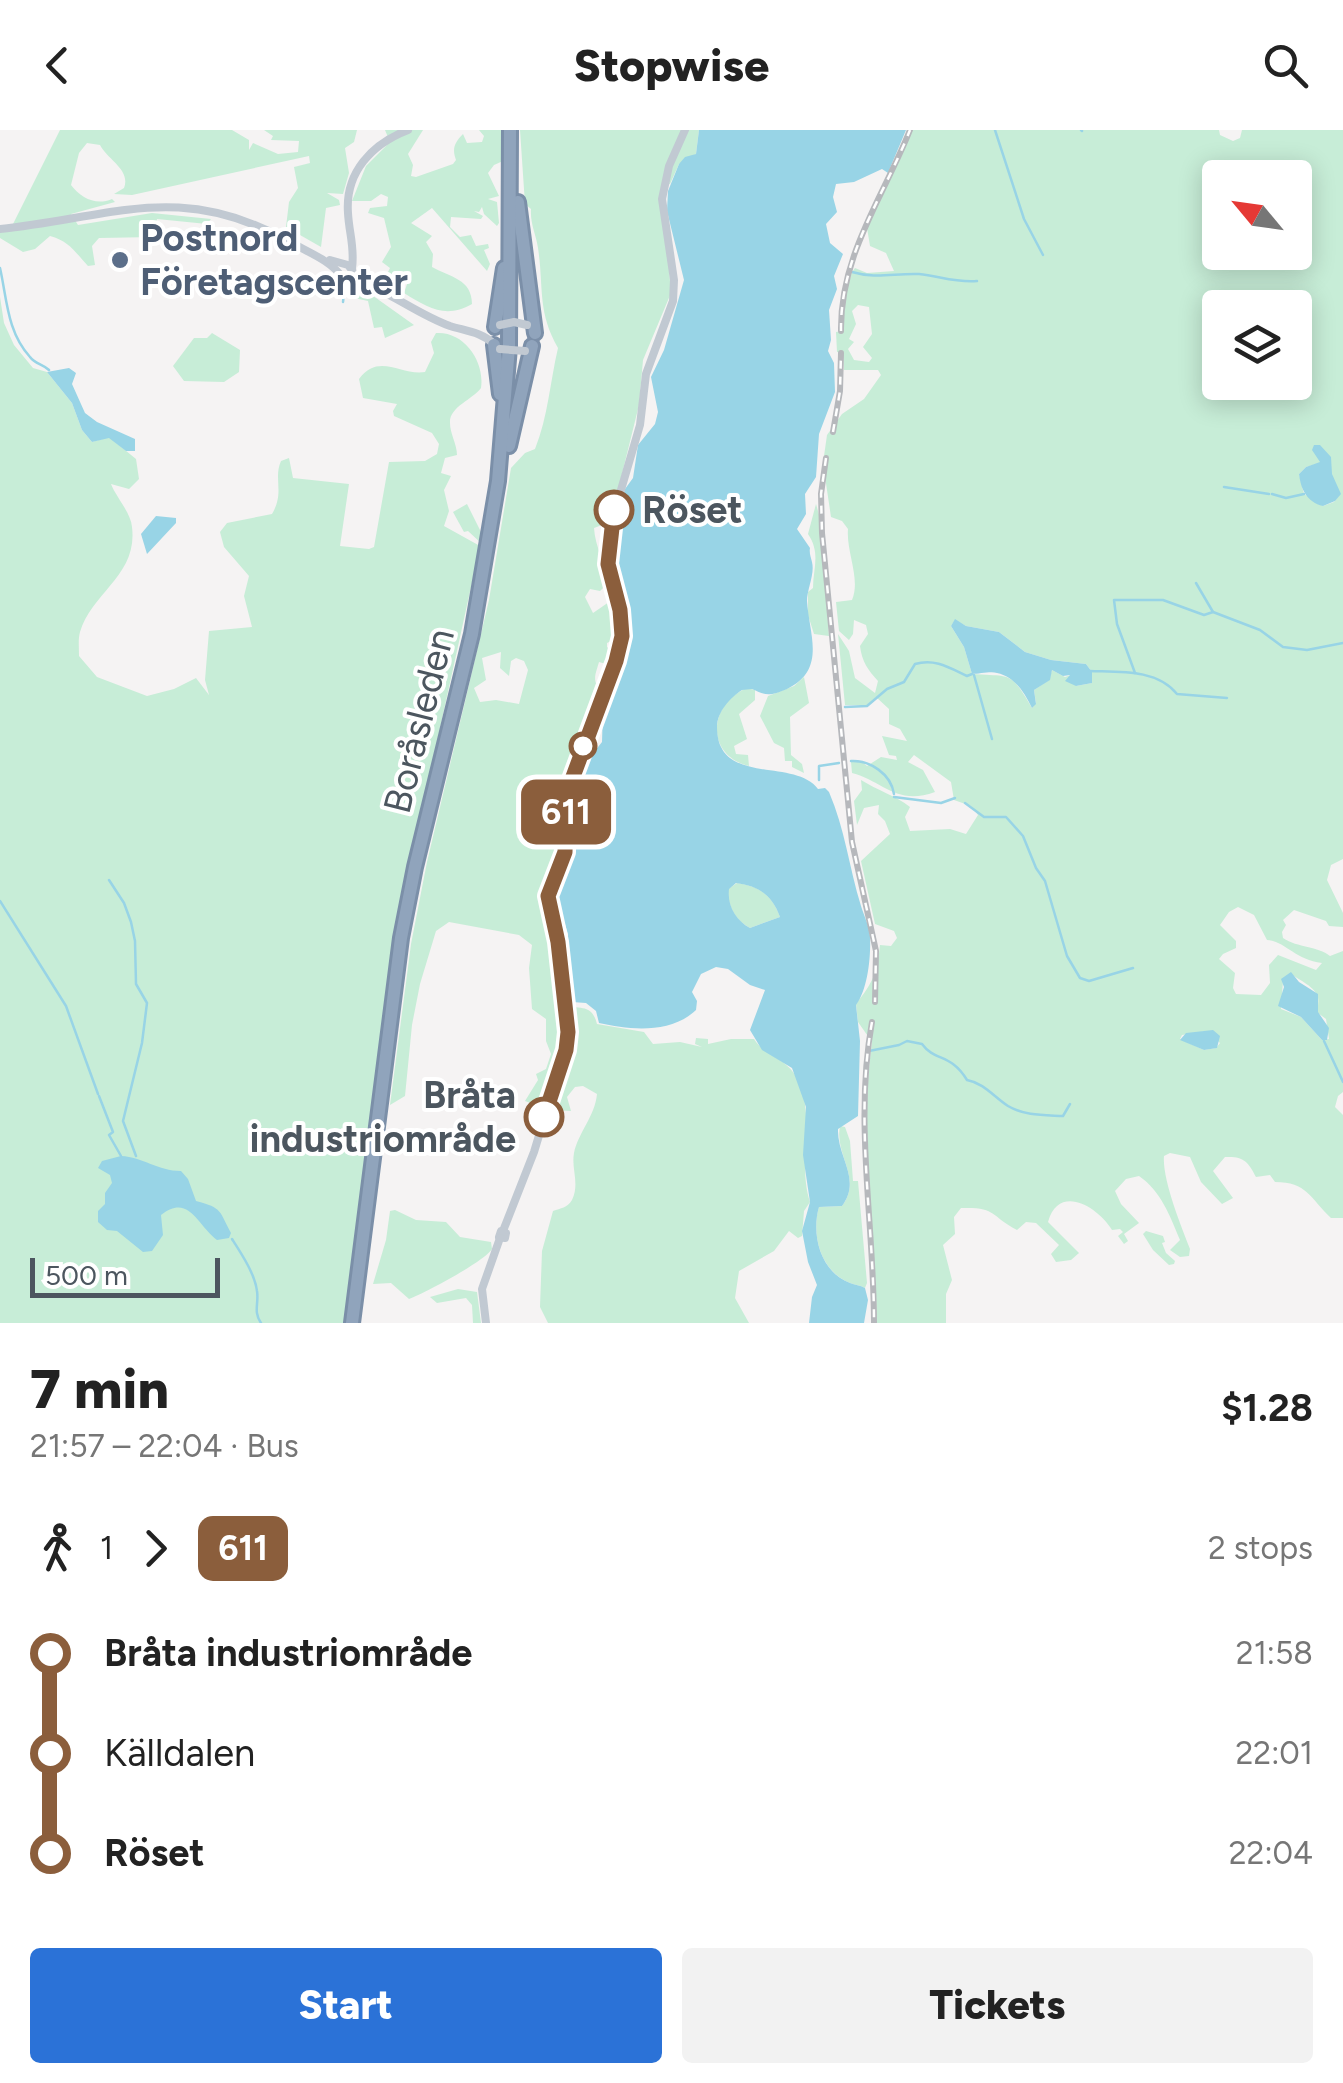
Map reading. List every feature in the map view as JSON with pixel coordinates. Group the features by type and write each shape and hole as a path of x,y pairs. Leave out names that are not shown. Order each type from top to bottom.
{"highway":[{"name":"Boråsleden","path":"355,1323 408,939 478,635 504,447 516,329 514,130"},
{"path":"498,326 514,196"},
{"path":"504,447 530,339 514,196"},
{"path":"480,334 496,348 504,447"}],"street":[{"path":"347,269 354,245 348,194 359,167 380,144 408,130"},
{"path":"487,1323 483,1300 486,1274 534,1152 566,1050 567,1021 558,942 548,896 565,852 571,782 620,646 620,610 608,564 611,524 640,425 646,374 672,301 674,280 662,199 669,166 685,130"},
{"path":"0,229 132,204 201,207 262,224 432,316 473,329 514,322 530,339 496,348 498,326"},
{"path":"347,269 361,282 431,319 480,334"}],"green space":[{"path":"60,130 232,130 249,140 249,150 253,143 278,154 298,152 299,141 271,140 273,136 264,130 357,130 354,142 345,148 349,173 343,194 327,193 340,205 326,208 321,247 286,227 289,202 298,188 294,167 310,163 309,156 132,195 114,194 124,188 122,170 100,145 87,143 79,153 71,185 89,200 115,202 71,214 78,225 152,213 211,219 207,224 157,219 154,237 99,238 92,246 95,265 88,266 57,238 50,236 35,249 23,252 0,238 0,226 13,224"},
{"path":"385,130 423,130 408,154 413,165 411,176 416,177 453,164 455,146 463,134 467,143 482,142 484,136 479,130 503,130 503,161 488,173 499,196 488,199 497,202 499,223 497,226 484,214 482,207 479,212 474,211 483,216 481,219 451,217 450,227 460,237 471,235 476,246 488,244 489,248 484,250 490,264 487,271 432,208 411,223 432,236 426,242 433,254 432,267 464,284 472,304 454,311 437,310 404,293 408,281 387,274 390,268 382,262 391,247 384,218 368,213 370,208 387,206 388,197 381,194 371,201 352,201 366,166 390,142"},
{"path":"520,130 699,130 696,154 679,164 670,184 662,185 671,293 643,360 639,405 616,494 602,497 597,506 608,532 602,525 594,528 607,584 600,591 590,589 585,597 593,613 609,602 613,604 619,637 607,643 616,656 613,666 599,662 596,671 595,681 601,692 573,762 564,801 565,849 546,901 557,936 563,1006 589,1010 597,1024 644,1032 653,1044 680,1042 702,1047 695,1044 696,1038 708,1039 708,1044 754,1039 788,1066 798,1080 806,1109 805,1171 810,1202 804,1211 802,1236 798,1238 789,1231 774,1251 739,1271 735,1298 749,1323 548,1323 540,1307 542,1251 553,1211 572,1200 574,1153 597,1094 583,1086 575,1087 567,1097 571,1111 553,1110 558,1087 552,1085 544,1108 525,1101 538,1080 536,1074 546,1069 551,1054 546,1041 546,1019 532,1009 532,945 519,935 449,922 436,931 412,1025 405,1096 390,1105 411,944 489,600 511,468 525,453 535,449 558,348 544,311 538,248 531,209 525,204","holes":["501,652 500,668 509,676 511,661 524,661 528,670 519,704 480,702 474,688 486,680 482,658"]},
{"path":"912,130 1219,130 1220,135 1233,141 1240,138 1242,130 1343,130 1343,859 1331,865 1327,880 1343,913 1343,927 1329,926 1326,921 1294,910 1283,920 1286,925 1282,932 1289,941 1330,956 1343,951 1343,1092 1335,1107 1343,1115 1343,1218 1331,1218 1307,1192 1294,1185 1275,1182 1270,1175 1256,1177 1247,1163 1236,1157 1225,1157 1213,1171 1233,1198 1222,1204 1201,1182 1190,1157 1170,1153 1164,1156 1166,1177 1189,1256 1180,1257 1170,1250 1180,1240 1159,1197 1139,1176 1126,1179 1115,1191 1139,1223 1124,1234 1128,1241 1124,1244 1118,1236 1123,1232 1112,1230 1088,1207 1069,1201 1053,1210 1048,1222 1079,1253 1071,1260 1056,1262 1051,1254 1059,1245 1036,1223 1026,1222 1017,1230 987,1211 961,1208 954,1217 955,1234 943,1245 952,1280 946,1294 946,1323 877,1323 867,1147 872,1042 858,1022 856,1004 874,976 880,945 891,946 897,938 894,931 875,924 861,861 890,834 878,814 879,805 864,808 857,825 854,801 862,790 861,780 893,796 910,807 905,817 910,831 950,829 966,834 978,815 971,806 954,800 951,782 914,755 908,762 923,770 935,792 922,796 900,794 852,773 851,762 867,766 881,757 897,760 889,755 882,736 907,741 900,729 889,724 889,709 876,697 867,705 845,705 838,634 849,651 855,678 875,693 878,681 861,652 860,646 868,634 866,625 854,620 849,640 839,631 836,602 852,600 854,574 848,529 842,521 831,517 823,463 827,435 842,414 864,399 881,375 878,370 844,370 843,353 837,352 836,332 842,331 844,299 852,272 855,268 867,273 894,271 886,253 870,246 867,228","holes":["858,305 869,307 872,334 863,347 872,358 869,362 854,360 848,349 854,342 849,339 856,324 852,311","1320,463 1340,494 1334,502 1323,506 1304,494 1299,474","955,620 999,632 1025,652 1086,664 1092,672 1092,683 1076,686 1071,675 1065,677 1052,670 1049,680 1034,690 1036,703 1032,708 1014,681 972,674 964,647 951,626","1238,907 1254,915 1267,940 1322,963 1316,970 1278,955 1269,965 1270,983 1261,995 1236,994 1235,973 1219,959 1236,948 1236,941 1220,925","1291,974 1317,994 1318,1013 1326,1019 1329,1039 1322,1040 1301,1017 1281,1009 1283,981","1207,1031 1220,1043 1204,1050 1180,1039 1182,1035"]},
{"path":"362,288 414,325 385,338 382,327 374,328 368,301 354,298 356,290"},
{"path":"0,297 4,323 14,345 33,368 47,372 72,403 82,430 92,442 109,437 136,459 139,479 129,489 111,484 131,522 128,558 86,618 79,635 79,656 97,677 147,696 196,678 209,695 205,680 209,631 252,627 244,596 249,576 224,547 220,532 227,523 272,514 278,499 281,461 289,458 293,478 349,484 340,546 369,549 374,547 389,462 425,461 437,454 439,444 432,433 394,416 397,404 363,398 359,379 367,371 382,366 425,372 434,353 431,342 436,333 464,342 480,368 481,388 451,417 457,455 445,458 441,473 451,476 444,490 449,511 444,526 480,546 387,990 347,1323 0,1323"},
{"path":"212,333 240,350 239,372 224,382 184,381 173,366 194,338 207,338"},
{"path":"467,504 482,534 481,543 468,531 464,532 453,512"},
{"path":"816,504 829,636 814,634 808,615 815,561 808,534"},
{"path":"804,677 809,703 790,717 791,755 802,764 804,773 792,767 792,761 785,761 784,748 774,743 760,716 768,696 794,686"},
{"path":"747,688 755,690 755,700 739,714 747,739 734,746 736,754 748,755 749,766 725,751 717,729 725,705"},
{"path":"737,883 764,893 780,917 750,928 745,925 729,901 728,889"},
{"path":"840,1126 845,1127 850,1141 853,1181 858,1181 865,1288 831,1270 817,1240 819,1207 842,1206 848,1196 849,1176"},
{"path":"390,1211 416,1220 446,1222 460,1237 491,1242 492,1249 467,1269 409,1299 391,1283 373,1284"},
{"path":"1146,1231 1163,1236 1162,1243 1174,1264 1169,1265 1153,1250 1143,1234"},
{"path":"458,1289 477,1292 481,1323 473,1323 472,1305 466,1298 437,1303 430,1297"}],"water":[{"path":"699,130 906,130 888,173 882,169 854,182 836,184 833,197 837,212 826,224 830,243 843,254 834,276 837,289 829,310 828,351 834,363 835,392 819,434 816,477 805,494 806,514 797,529 810,548 813,567 807,601 811,662 799,681 787,689 769,694 742,690 725,706 717,727 720,746 729,758 758,769 792,774 829,792 869,928 868,972 856,1005 860,1041 858,1116 838,1129 850,1187 842,1206 819,1207 816,1229 820,1251 831,1270 865,1288 868,1300 864,1323 809,1323 817,1285 802,1231 810,1202 803,1155 806,1107 792,1068 762,1050 750,1030 765,990 750,985 728,969 716,967 701,974 692,992 696,1010 675,1023 650,1028 599,1023 596,1011 586,1003 572,1002 567,994 568,934 555,909 553,892 573,846 569,817 574,790 583,766 602,742 603,708 629,639 625,602 612,573 619,548 617,517 625,489 633,478 638,445 655,424 658,412 651,377 664,350 684,280 667,211 668,191 679,164 696,154","holes":["736,883 769,897 780,917 750,928 741,921 731,907 729,889"]},
{"path":"69,368 76,373 72,384 85,413 135,439 135,451 126,451 109,438 92,442 82,430 72,403 47,372"},
{"path":"1314,445 1320,445 1331,457 1332,474 1341,494 1323,506 1306,494 1299,474 1320,462 1312,450"},
{"path":"156,516 176,518 176,523 147,554 141,534"},
{"path":"955,619 966,626 999,632 1025,652 1086,664 1092,672 1092,683 1076,686 1065,681 1070,675 1052,670 1050,680 1034,690 1036,704 1032,708 1009,678 994,672 972,674 964,647 951,626"},
{"path":"1291,972 1318,994 1318,1012 1329,1028 1327,1040 1322,1040 1301,1017 1278,1006 1284,987 1281,979"},
{"path":"1213,1030 1220,1036 1217,1048 1204,1050 1180,1040 1186,1033"},
{"path":"121,1156 181,1171 196,1201 216,1208 222,1215 231,1233 229,1238 217,1240 192,1214 179,1208 161,1215 163,1235 152,1251 143,1252 117,1231 107,1230 98,1222 98,1211 105,1204 105,1193 112,1183 110,1175 98,1168 102,1161"}],"waterway":[{"path":"995,130 1024,219 1043,255"},
{"path":"0,268 17,337 32,359 49,370"},
{"path":"852,272 977,281"},
{"path":"343,302 345,285"},
{"path":"1224,487 1269,494"},
{"path":"1272,494 1286,498 1304,494"},
{"path":"1196,583 1213,612 1260,630 1283,647 1307,650 1343,643"},
{"path":"1135,673 1117,624 1114,600 1163,600 1204,615 1213,612"},
{"path":"845,707 867,706 887,689 904,682 915,664 922,662 936,663 967,676 972,674"},
{"path":"1090,671 1149,676 1177,694 1227,698"},
{"path":"974,675 992,739"},
{"path":"851,761 878,770 889,780 894,794"},
{"path":"819,780 819,766 839,763"},
{"path":"894,797 941,803 955,798"},
{"path":"965,803 984,817 1006,817 1023,836 1045,881 1067,956 1080,978 1089,981 1133,968"},
{"path":"109,880 131,922 136,984 147,1003 142,1043 123,1121 136,1156"},
{"path":"0,901 66,1006 98,1094"},
{"path":"869,1051 907,1041 922,1044 949,1061 967,1080 1014,1109 1063,1116 1070,1104"},
{"path":"1324,1041 1343,1082"},
{"path":"99,1096 113,1132 109,1135 121,1156"},
{"path":"232,1239 254,1278 261,1323"}],"railway":[{"path":"841,331 855,252 910,130"},
{"path":"833,432 841,353"},
{"path":"826,458 821,494 822,533 852,842 876,951 875,1002"},
{"path":"872,1022 865,1134 874,1323"}],"bus line":[{"name":"611","path":"544,1117 568,1032 558,942 548,896 565,852 571,782 622,636 608,564 614,510"}],"place":[{"name":"Postnord Företagscenter","path":"120,260"},
{"name":"Röset","path":"614,510"},
{"name":"Bråta industriområde","path":"544,1117"}]}
